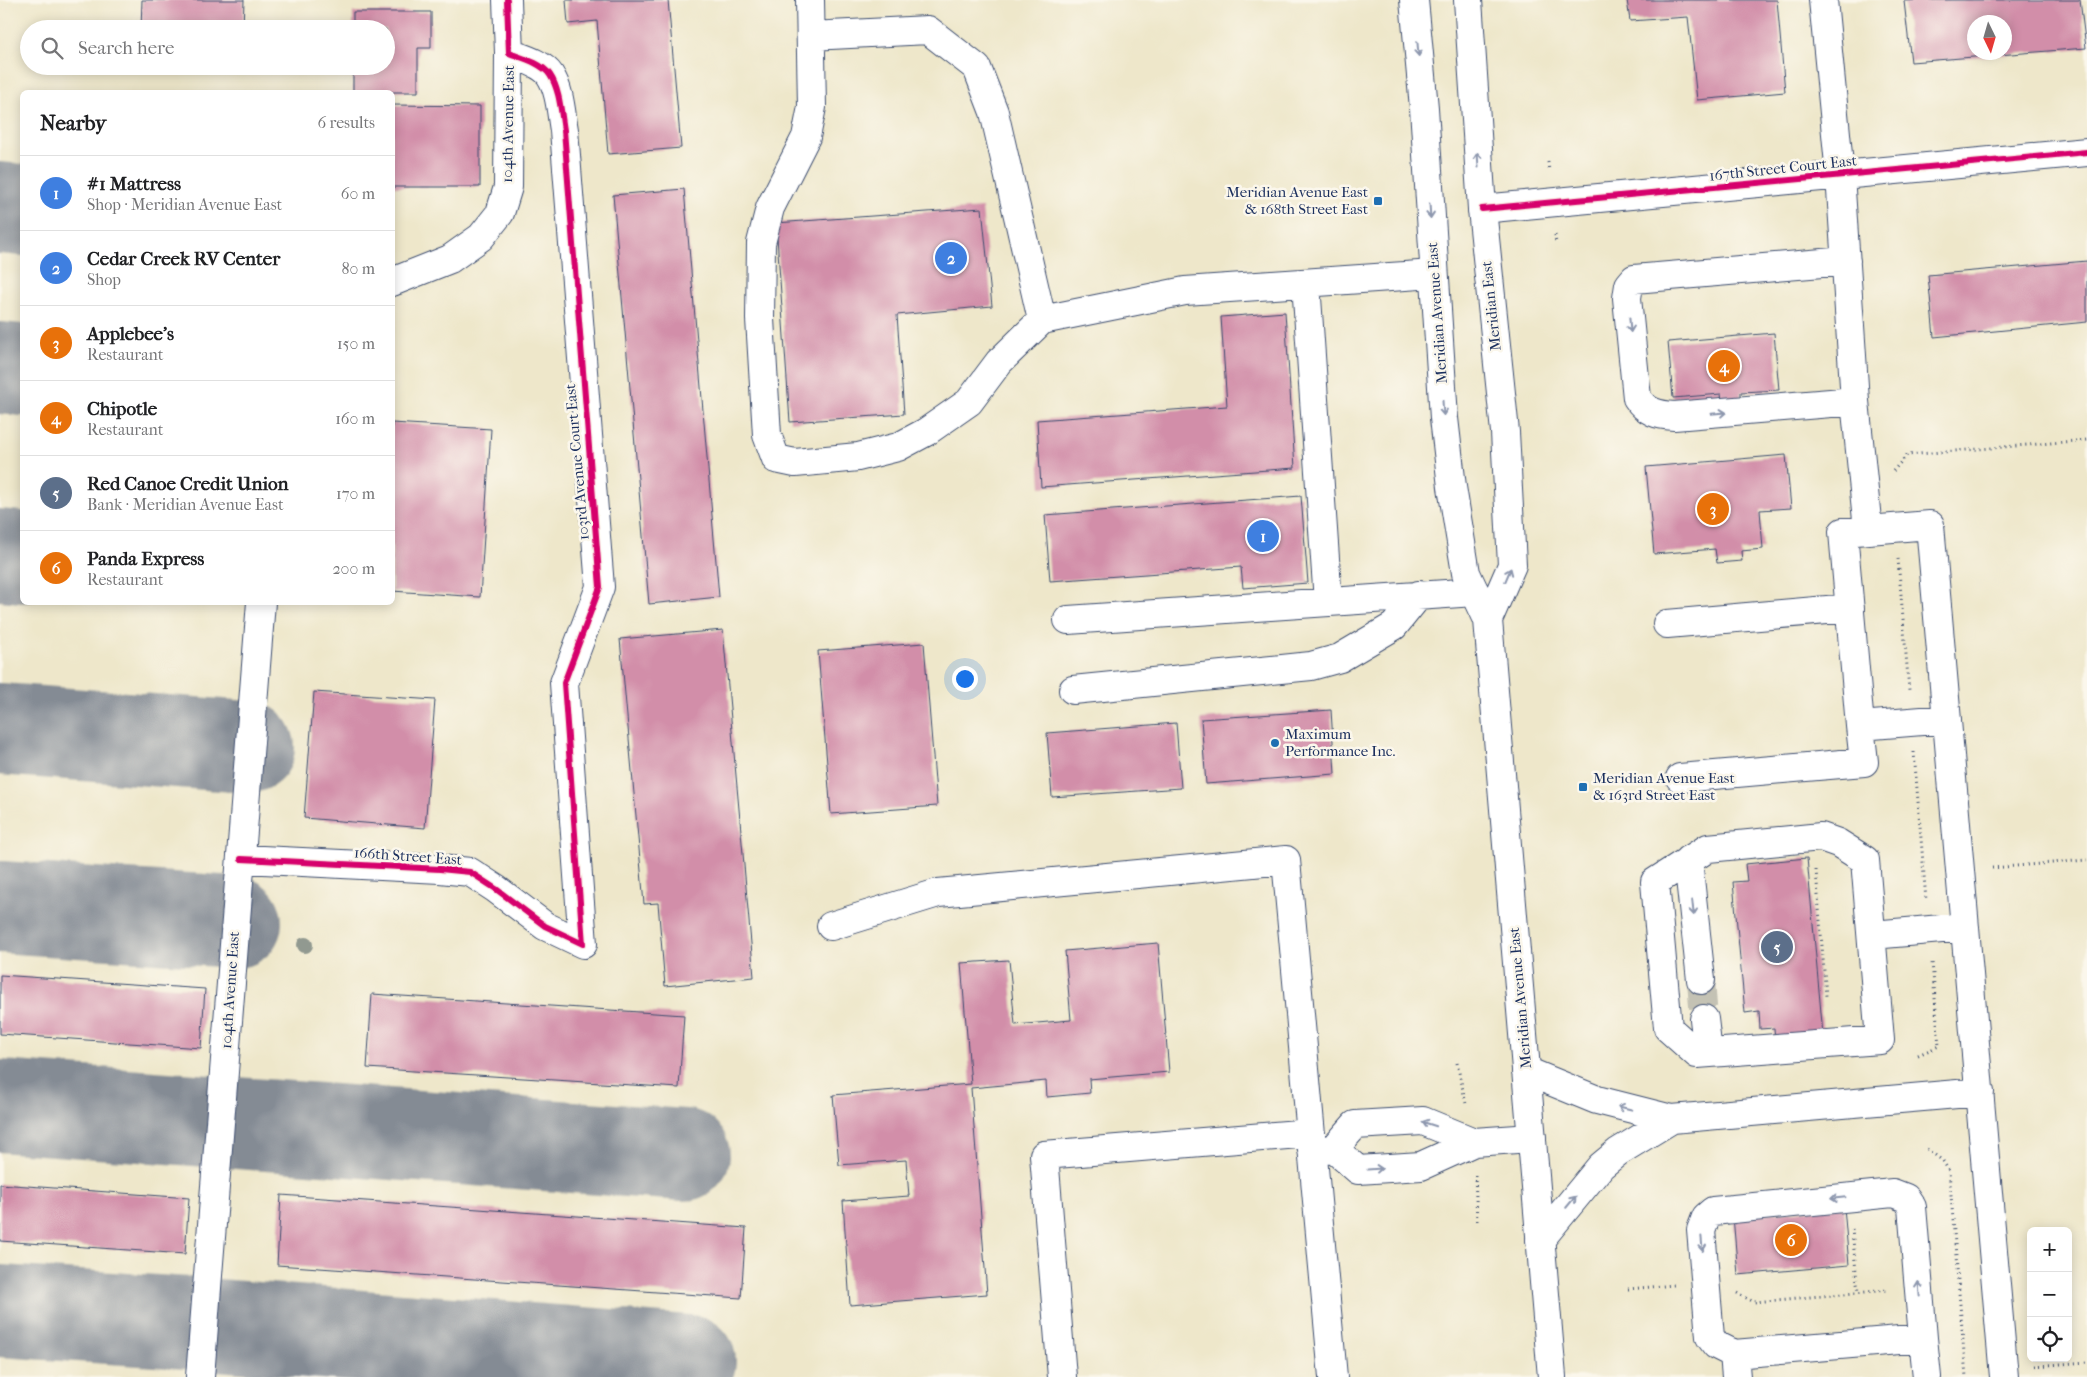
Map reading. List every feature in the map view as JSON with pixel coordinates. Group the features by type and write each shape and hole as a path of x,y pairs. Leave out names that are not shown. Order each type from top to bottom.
{"street":[{"path":"507,0 509,54"},
{"path":"810,0 812,107 806,137 770,208 761,243 760,319 767,435 776,459 795,463 858,457 898,447 926,432 969,402 999,362 1042,320 1185,290 1434,274"},
{"name":"Meridian Avenue East","path":"1414,0 1424,108 1444,418 1452,487 1466,572 1488,620 1552,1377"},
{"path":"1468,0 1482,209"},
{"path":"1823,0 1840,175 1855,401 1868,530"},
{"path":"811,36 928,30 977,68 994,112 1042,320"},
{"name":"104th Avenue East","path":"399,272 450,259 481,237 500,213 508,187 509,54"},
{"name":"103rd Avenue Court East","path":"509,54 532,62 550,75 559,99 564,130 600,587 564,683 583,944"},
{"name":"167th Street Court East","path":"1482,209 2087,152"},
{"name":"Meridian East","path":"1482,209 1501,404"},
{"path":"1846,261 1634,279 1629,285 1627,298 1637,398 1643,407 1658,415 1674,416 1855,401"},
{"path":"1306,283 1328,602"},
{"name":"Meridian Avenue East","path":"1488,620 1512,565 1505,432 1501,404"},
{"path":"1680,778 1864,762 1843,532 1930,524 2004,1377"},
{"path":"1068,620 1475,592"},
{"path":"1073,690 1311,666 1340,658 1394,626 1419,596"},
{"name":"104th Avenue East","path":"200,1377 260,605"},
{"path":"1667,624 1850,608"},
{"path":"1860,726 1947,718"},
{"path":"1821,837 1838,843 1865,860 1880,1040 1697,1054 1668,1028 1655,882 1688,860 1708,848 1821,837"},
{"name":"166th Street East","path":"241,859 470,872 545,926 583,944"},
{"path":"831,926 938,893 1286,860 1319,1144 1333,1377"},
{"path":"1688,860 1700,980"},
{"path":"1872,935 1966,927"},
{"path":"1704,1019 1708,1053"},
{"path":"1526,1071 1612,1105 1672,1119 1980,1092"},
{"path":"1540,1240 1601,1166 1618,1152 1672,1119"},
{"path":"1062,1377 1044,1155 1319,1144 1355,1125 1423,1121 1474,1142"},
{"path":"1319,1144 1358,1170 1422,1166 1474,1142 1532,1138"},
{"path":"1923,1338 1735,1366 1710,1337 1700,1230 1706,1217 1713,1211 1893,1193 1906,1198 1912,1207 1927,1377"}],"path":[{"path":"1890,475 1907,455 2087,440"},
{"path":"1898,554 1909,696"},
{"path":"1914,751 1927,908"},
{"path":"1991,868 2087,860"},
{"path":"1816,864 1826,996"},
{"path":"1918,1055 1938,1046 1931,952"},
{"path":"1927,1149 1943,1160 1949,1171 1966,1377"},
{"path":"1852,1226 1858,1293"},
{"path":"1628,1289 1682,1284"},
{"path":"1730,1290 1754,1302 1892,1290"},
{"path":"2032,1366 2087,1362"}],"building":[{"path":"142,0 244,0 243,20 141,20"},
{"path":"566,0 668,0 681,148 608,154 597,21 568,24"},
{"path":"1627,0 1777,0 1785,92 1697,100 1688,17 1630,21"},
{"path":"2080,0 2086,48 2012,54 2012,15 1967,15 1967,58 1911,62 1904,1"},
{"path":"353,12 431,12 431,48 418,48 418,92 353,90 353,75 395,75 395,20 353,20"},
{"path":"395,105 480,106 480,187 395,187"},
{"path":"684,189 719,597 649,604 613,195"},
{"path":"982,208 992,306 897,315 904,414 790,422 776,223"},
{"path":"2087,261 2087,322 1934,337 1928,275"},
{"path":"1285,312 1295,468 1041,487 1037,420 1227,406 1221,317"},
{"path":"1774,333 1779,390 1741,392 1741,399 1722,401 1721,394 1673,398 1668,342"},
{"path":"395,423 491,429 480,597 395,591"},
{"path":"1786,455 1791,508 1760,510 1763,549 1741,551 1742,561 1717,563 1715,549 1654,554 1646,467"},
{"path":"1301,496 1308,583 1243,588 1241,567 1050,581 1045,515"},
{"path":"723,630 754,977 665,986 658,903 644,904 620,639"},
{"path":"924,643 937,806 831,814 818,651"},
{"path":"314,692 435,700 425,828 304,818"},
{"path":"1331,710 1335,774 1206,784 1201,719"},
{"path":"1176,723 1181,788 1052,797 1047,733"},
{"path":"1807,858 1823,1035 1775,1040 1774,1028 1760,1029 1759,1011 1745,1013 1733,882 1747,881 1745,864"},
{"path":"1158,943 1169,1072 1089,1079 1090,1093 1047,1097 1046,1081 971,1088 987,1294 850,1305 843,1201 909,1196 906,1160 839,1165 833,1095 971,1084 961,963 1009,960 1015,1025 1071,1020 1065,951"},
{"path":"0,975 205,989 201,1048 0,1034"},
{"path":"372,994 684,1015 679,1088 367,1068"},
{"path":"0,1184 189,1198 185,1254 0,1241"},
{"path":"281,1195 746,1228 741,1298 277,1265"},
{"path":"1844,1207 1849,1265 1738,1275 1733,1216"}],"taxiway":[{"path":"0,208 20,210"},
{"path":"0,368 20,370"},
{"path":"0,555 20,557"},
{"path":"0,729 249,747"},
{"path":"0,907 236,922"},
{"path":"0,1106 684,1155"},
{"path":"0,1311 204,1324 690,1361"}],"tunnel":[{"path":"1701,980 1704,1019"}],"cycle path":[{"path":"241,859 470,872 545,926 583,944 564,683 600,587 564,130 558,95 550,75 537,64 509,53 507,0"},
{"path":"1482,209 2087,152"}],"place":[{"name":"Meridian Avenue East & 168th Street East","path":"1378,201"},
{"name":"Cedar Creek RV Center","path":"951,258"},
{"name":"Chipotle","path":"1724,366"},
{"name":"Applebee's","path":"1713,509"},
{"name":"#1 Mattress","path":"1263,536"},
{"name":"Maximum Performance Inc.","path":"1275,743"},
{"name":"Meridian Avenue East & 163rd Street East","path":"1583,787"},
{"name":"Red Canoe Credit Union","path":"1777,947"},
{"name":"Panda Express","path":"1791,1240"}]}
